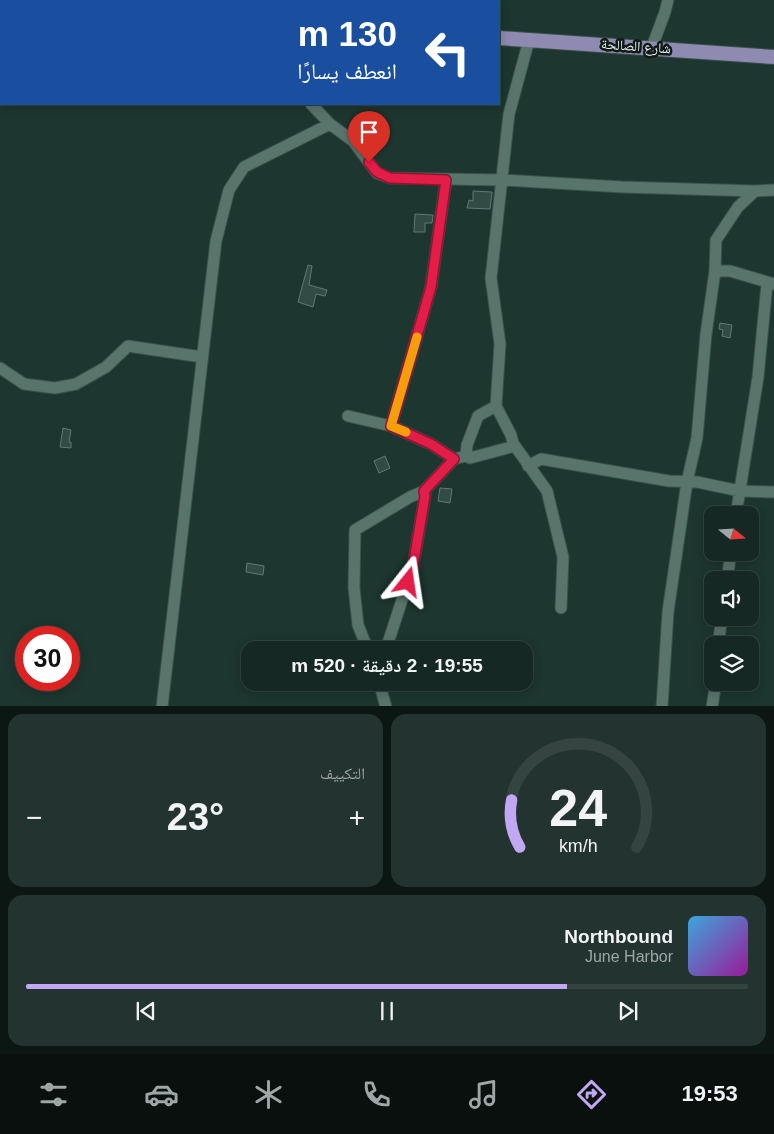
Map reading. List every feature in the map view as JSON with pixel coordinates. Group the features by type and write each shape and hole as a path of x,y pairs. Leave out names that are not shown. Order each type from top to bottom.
{"main road":[{"name":"شارع الصالحة","path":"500,38 652,47 774,58"}],"street":[{"path":"652,47 666,12 668,0"},
{"path":"528,40 509,114 491,278 500,344 496,406 511,435 514,446 546,491 561,548 561,608"},
{"path":"312,105 330,124 353,141 377,172 390,178 446,180 453,178 622,187 774,190"},
{"path":"162,706 216,241 229,190 244,168 330,124"},
{"path":"391,426 431,287 446,180"},
{"path":"662,706 668,612 687,482 697,438 706,334 715,271 716,240 738,207 755,191"},
{"path":"715,271 730,272 771,284 738,506"},
{"path":"0,368 24,384 55,388 76,384 106,367 128,346 202,357"},
{"path":"466,456 467,445 478,416 496,406"},
{"path":"348,416 391,426 431,444 454,459"},
{"path":"365,641 358,624 354,588 354,530 410,497 424,491 454,459 466,456 470,458 514,446"},
{"path":"528,466 541,459 740,491 774,492"},
{"path":"389,641 413,566 425,496 424,491"},
{"path":"382,691 386,706"},
{"path":"712,706 714,691"}],"building":[{"path":"473,191 492,192 490,209 467,208 469,200 473,201"},
{"path":"415,214 433,215 432,223 425,223 425,232 414,232"},
{"path":"308,265 312,266 309,285 327,290 325,296 316,294 313,307 298,302"},
{"path":"720,323 732,325 730,338 722,336 723,330 719,329"},
{"path":"63,428 71,430 69,442 71,442 71,448 60,447"},
{"path":"385,456 390,468 379,473 374,461"},
{"path":"440,488 452,489 450,503 438,501"},
{"path":"247,563 264,566 263,575 246,572"}],"slow traffic":[{"path":"406,432 391,426 417,337"}],"route":[{"path":"369,162 377,172 390,178 398,176 446,180 431,287 391,426 431,444 434,448 454,459 424,491 425,496 413,566 408,582"}]}
